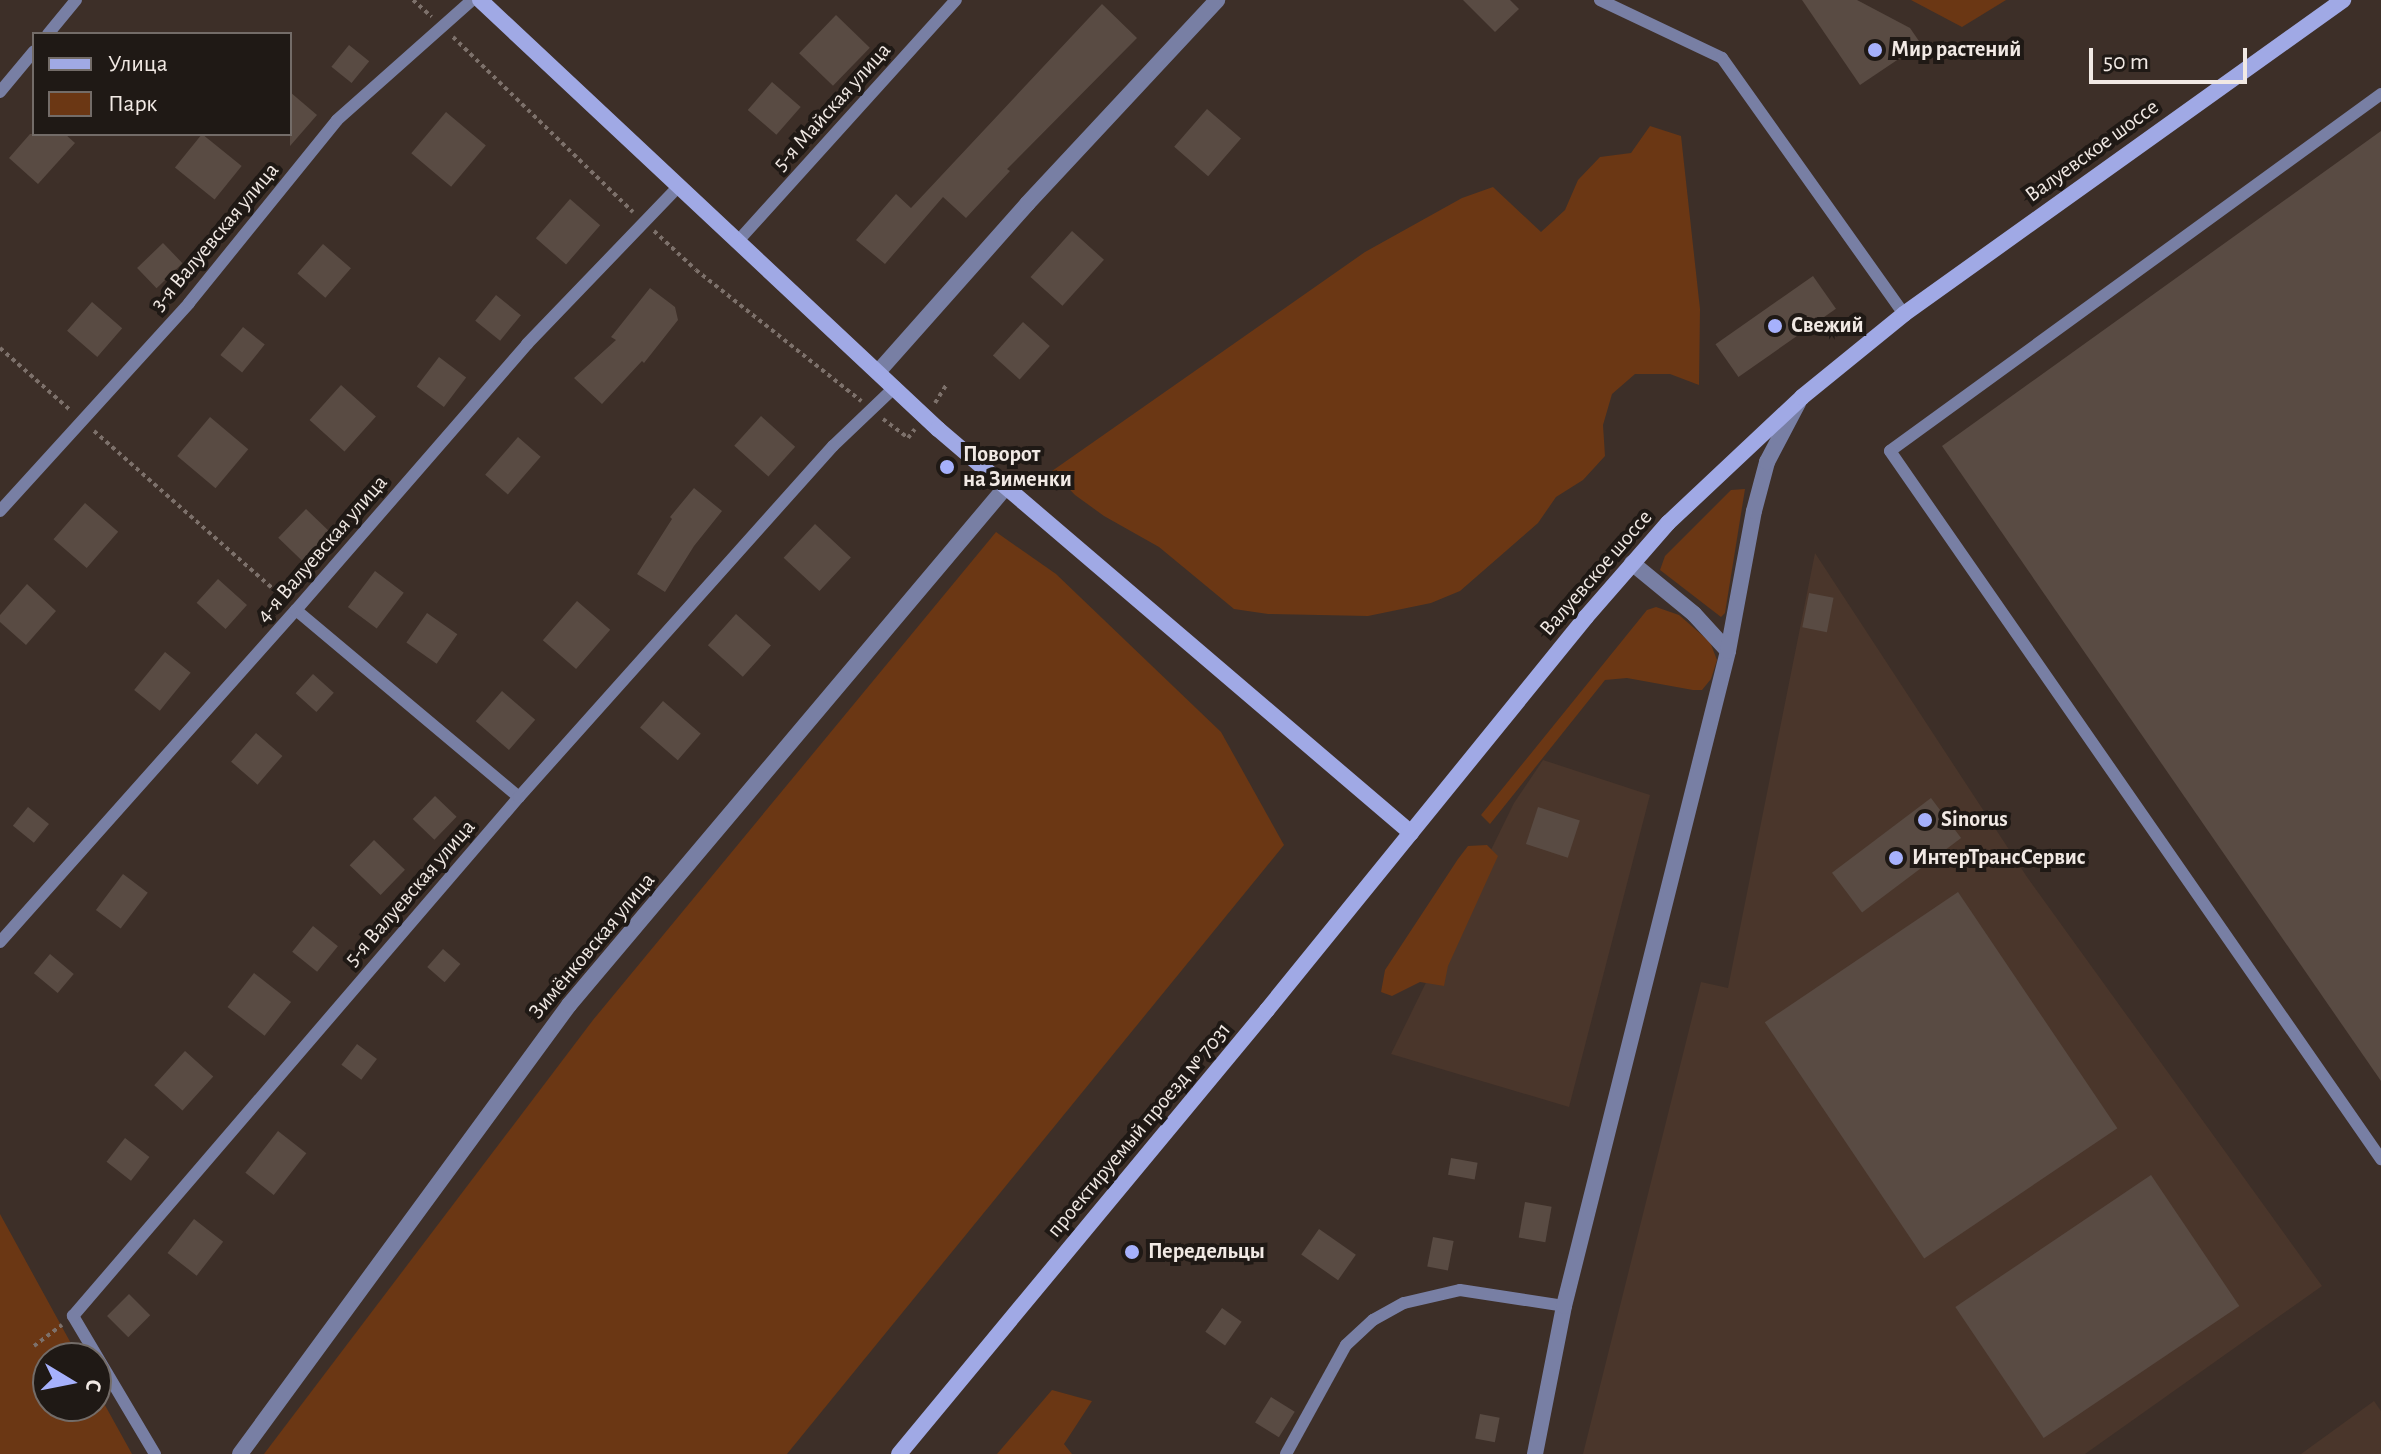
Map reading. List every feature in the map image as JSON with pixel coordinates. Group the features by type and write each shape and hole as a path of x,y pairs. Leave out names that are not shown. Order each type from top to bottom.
{"main road":[{"path":"480,0 938,429 1411,833"},
{"name":"Валуевское шоссе","path":"1411,833 1632,563 1668,523 1802,397 1904,314 2343,0"},
{"name":"проектируемый проезд № 7031","path":"899,1454 1411,833"}],"street":[{"path":"878,372 1037,193 1217,0"},
{"path":"1535,1454 1564,1306 1728,651 1754,511 1767,462 1802,397"},
{"name":"Зимёнковская улица","path":"240,1454 569,1005 1005,488"},
{"path":"1632,563 1694,614 1728,651"}],"lane":[{"path":"50,32 76,0"},
{"name":"3-я Валуевская улица","path":"0,511 189,303 337,120 472,0"},
{"name":"5-я Майская улица","path":"738,241 956,0"},
{"path":"1600,0 1722,58 1904,314"},
{"path":"0,92 32,53"},
{"path":"2381,94 1890,451 2381,1159"},
{"name":"4-я Валуевская улица","path":"0,942 296,610 527,344 679,186"},
{"name":"5-я Валуевская улица","path":"73,1316 519,797 833,446 895,387"},
{"path":"296,610 519,797"},
{"path":"1286,1454 1346,1345 1373,1320 1404,1303 1460,1290 1564,1306"},
{"path":"73,1316 155,1454"}],"path":[{"path":"413,0 696,270 908,438 926,416"},
{"path":"0,348 296,610"},
{"path":"39,1342 73,1316"}],"shaded area":[{"path":"1815,553 2027,877 2322,1286 2085,1454 1583,1454 1701,982 1728,988"},
{"path":"1543,760 1650,795 1569,1107 1391,1054 1514,803"},
{"path":"2374,1401 2381,1411 2381,1454 2301,1454"}],"green space":[{"path":"1911,0 2006,0 1962,27"},
{"path":"1650,126 1681,136 1700,309 1699,385 1670,374 1635,374 1612,394 1603,425 1605,456 1583,480 1556,497 1538,523 1460,591 1431,603 1368,616 1268,614 1234,609 1159,547 1104,516 1075,495 1052,471 1365,252 1462,198 1493,187 1541,232 1565,210 1578,180 1600,157 1631,153"},
{"path":"1745,489 1725,613 1721,617 1660,570 1665,556 1731,490"},
{"path":"996,532 1056,574 1221,732 1284,845 787,1454 264,1454 593,1020"},
{"path":"1656,607 1679,615 1710,642 1717,660 1711,679 1702,690 1627,678 1605,680 1490,824 1481,815 1647,610"},
{"path":"1487,845 1498,856 1448,966 1444,986 1420,982 1392,996 1381,992 1385,970 1458,859 1468,846"},
{"path":"0,1214 70,1342 32,1342 32,1422 112,1422 112,1418 132,1454 0,1454"},
{"path":"1052,1390 1092,1401 1064,1444 1072,1454 997,1454"}],"building":[{"path":"1463,0 1510,0 1519,9 1495,32"},
{"path":"1802,0 1857,0 1910,28 1921,44 1860,85"},
{"path":"1102,4 1137,38 1007,169 1010,171 966,218 943,197 885,264 856,240 896,194 911,208"},
{"path":"836,15 870,48 833,86 799,53"},
{"path":"349,45 369,61 352,83 331,67"},
{"path":"772,82 801,107 776,135 748,110"},
{"path":"292,94 317,115 290,146 292,136"},
{"path":"1207,109 1241,139 1208,176 1174,147"},
{"path":"446,112 486,145 451,187 411,153"},
{"path":"2381,131 2381,1081 1942,446"},
{"path":"30,134 67,136 75,143 38,184 9,158"},
{"path":"200,136 204,136 242,166 215,200 175,167"},
{"path":"570,199 600,225 566,264 536,238"},
{"path":"1072,231 1104,260 1062,306 1031,277"},
{"path":"163,243 182,263 157,288 137,268"},
{"path":"323,244 351,268 325,298 297,273"},
{"name":"Свежий","path":"1813,276 1836,309 1738,377 1716,344"},
{"path":"650,288 675,307 678,320 644,363 642,361 602,404 574,378 616,340 611,337"},
{"path":"496,295 521,315 500,341 475,321"},
{"path":"92,302 122,328 97,357 67,331"},
{"path":"1023,322 1050,346 1020,380 993,355"},
{"path":"243,327 265,345 242,373 220,355"},
{"path":"439,357 466,377 444,407 417,387"},
{"path":"341,385 376,416 344,451 310,420"},
{"path":"761,416 795,447 768,477 734,446"},
{"path":"210,417 248,449 216,488 177,456"},
{"path":"518,437 541,457 508,494 485,475"},
{"path":"694,488 722,511 694,546 665,592 637,574 672,519 670,517"},
{"path":"85,503 118,532 87,568 54,539"},
{"path":"306,509 331,533 303,562 278,538"},
{"path":"815,524 851,557 819,591 784,558"},
{"path":"375,571 404,593 377,629 348,607"},
{"path":"218,579 247,605 226,629 197,603"},
{"path":"27,584 56,611 26,645 0,622 0,615"},
{"path":"1809,593 1834,598 1827,632 1802,627"},
{"path":"577,601 610,630 576,669 543,640"},
{"path":"427,613 457,634 437,664 406,642"},
{"path":"736,614 771,645 743,677 708,645"},
{"path":"165,652 191,673 160,711 134,690"},
{"path":"313,674 334,693 316,712 296,693"},
{"path":"502,691 535,720 509,750 476,721"},
{"path":"663,701 701,734 678,760 640,727"},
{"path":"256,733 282,756 257,785 231,762"},
{"path":"435,796 457,817 434,840 413,819"},
{"path":"1931,798 1961,838 1862,913 1832,873"},
{"path":"28,807 49,824 34,843 13,826"},
{"path":"1538,807 1580,821 1568,858 1526,844"},
{"path":"374,840 405,870 381,895 350,865"},
{"path":"123,874 148,893 121,929 96,910"},
{"path":"1958,892 2117,1128 1924,1259 1765,1022"},
{"path":"313,926 338,946 317,972 292,952"},
{"path":"443,949 460,964 445,982 427,967"},
{"path":"50,954 74,974 58,993 34,973"},
{"path":"254,973 291,1002 265,1036 228,1007"},
{"path":"357,1044 377,1059 361,1080 341,1065"},
{"path":"185,1051 213,1076 182,1111 154,1085"},
{"path":"278,1131 306,1153 274,1195 245,1173"},
{"path":"125,1138 149,1157 131,1181 107,1162"},
{"path":"1451,1158 1478,1163 1475,1179 1448,1175"},
{"path":"2151,1175 2239,1306 2044,1438 1955,1307"},
{"path":"1525,1202 1552,1207 1545,1242 1519,1237"},
{"path":"194,1219 223,1242 197,1276 168,1253"},
{"path":"1319,1229 1356,1255 1338,1280 1301,1254"},
{"path":"1433,1237 1454,1241 1448,1270 1427,1266"},
{"path":"129,1294 150,1315 128,1337 107,1316"},
{"path":"1222,1308 1242,1322 1225,1346 1205,1332"},
{"path":"1271,1397 1295,1412 1279,1437 1255,1422"},
{"path":"1480,1414 1500,1418 1495,1442 1475,1439"}],"place":[{"name":"Мир растений","path":"1875,50"},
{"name":"Свежий","path":"1775,326"},
{"name":"Поворот на Зименки","path":"947,467"},
{"name":"Sinorus","path":"1925,820"},
{"name":"ИнтерТрансСервис","path":"1896,858"},
{"name":"Передельцы","path":"1132,1252"}]}
